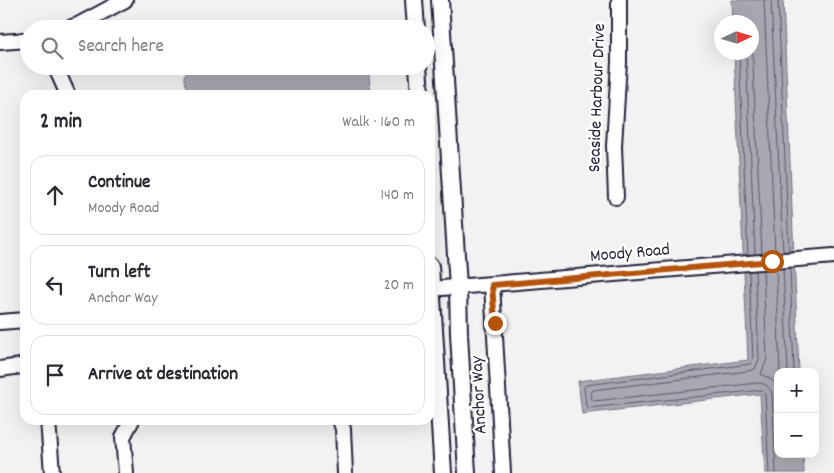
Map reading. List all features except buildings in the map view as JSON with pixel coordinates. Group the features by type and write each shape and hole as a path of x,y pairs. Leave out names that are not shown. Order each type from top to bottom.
{"main road":[{"path":"414,0 415,20"},
{"path":"440,0 458,287 467,473"},
{"path":"419,75 420,90"},
{"path":"435,350 443,473"}],"street":[{"path":"87,20 125,0"},
{"name":"Seaside Harbour Drive","path":"616,196 614,146 620,62 619,0"},
{"path":"0,42 20,41"},
{"path":"59,75 66,90"},
{"name":"Moody Road","path":"435,289 834,256"},
{"name":"Anchor Way","path":"492,285 503,473"},
{"path":"0,322 20,320"},
{"path":"0,369 20,366"},
{"path":"48,425 52,473"},
{"path":"126,473 122,437 129,425"},
{"path":"342,425 345,473"}],"water":[{"path":"732,0 783,0 799,368 774,368 774,458 803,458 804,473 765,473 760,394 582,414 578,381 748,360 734,60 759,60 759,15 733,15"},
{"path":"184,75 369,75 370,90 187,90"}],"route":[{"path":"495,323 492,285 772,261"}]}
